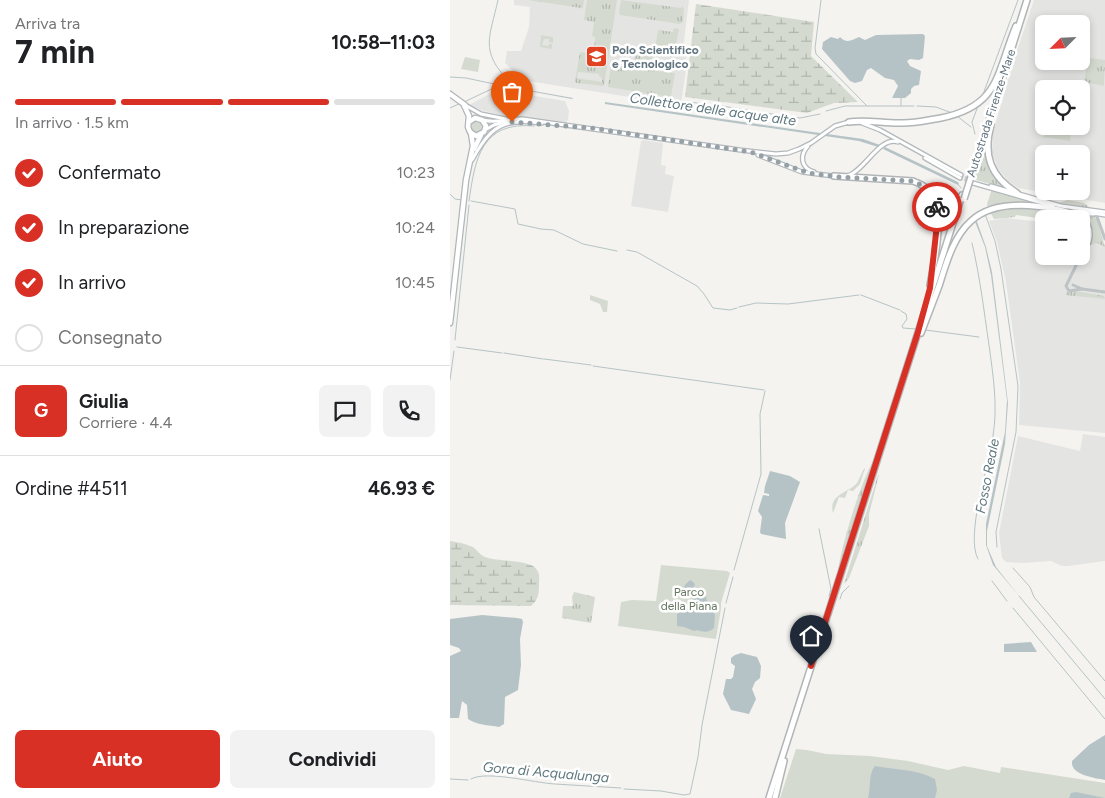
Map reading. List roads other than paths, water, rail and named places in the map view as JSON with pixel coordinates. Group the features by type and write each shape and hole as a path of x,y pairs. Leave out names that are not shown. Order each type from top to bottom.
{"highway":[{"name":"Autostrada Firenze-Mare","path":"971,179 1016,26 1026,0"},
{"name":"Autostrada Firenze-Mare","path":"771,798 963,197 971,179 1026,0"},
{"path":"849,122 860,120 901,123 918,122 964,112 971,108 984,99 995,83 1016,26"},
{"path":"1002,80 989,132 988,156 996,174 1004,184 1017,193"},
{"path":"834,176 913,181 925,187 934,198 938,215 936,242 930,288 920,332"},
{"path":"920,332 951,252 961,232 976,217 989,211 1022,205 1053,210"},
{"path":"1090,212 1096,212"},
{"name":"Autostrada Firenze-Mare","path":"771,798 772,788 920,332"}],"main road":[{"path":"450,94 481,114 509,119"},
{"path":"463,104 472,115 491,122 523,119 751,152 783,154 811,143 837,125 849,122 863,123 874,127 960,177 897,142 885,143 853,174 834,176 802,172 751,152"},
{"path":"450,323 463,203 473,144 468,128 469,116 463,104"},
{"path":"469,122 478,118"},
{"path":"483,120 486,133"},
{"path":"470,162 486,133 494,125 509,121 591,128"},
{"path":"874,127 885,135 885,143"},
{"path":"471,133 475,136 486,133"},
{"path":"470,162 481,135"},
{"path":"811,143 804,152 802,161 806,168 822,175"},
{"path":"971,179 1061,206 1096,212"},
{"path":"971,179 1046,204 1105,213"}],"street":[{"path":"1090,217 1096,212 1105,239"},
{"path":"1077,265 1066,286 1067,289 1104,291"},
{"path":"1068,284 1082,289"},
{"path":"1072,290 1073,285"}],"waterway":[{"path":"498,0 490,34 490,52 494,61 509,81"},
{"path":"821,0 815,48 816,54 867,106"},
{"path":"982,97 1018,0"},
{"path":"450,77 466,78 499,85"},
{"path":"464,102 500,85 514,88"},
{"path":"901,98 901,106"},
{"name":"Collettore delle acque alte","path":"683,101 717,106"},
{"path":"450,108 461,103"},
{"name":"Collettore delle acque alte","path":"722,106 759,112"},
{"path":"826,111 845,106 914,106"},
{"path":"917,106 936,107 952,113"},
{"path":"975,134 972,122 978,106"},
{"name":"Collettore delle acque alte","path":"765,113 800,118 820,114"},
{"path":"957,116 971,127"},
{"path":"469,201 478,157 492,136 502,130 516,126 534,126"},
{"name":"Fosso Reale","path":"957,183 961,188"},
{"path":"450,194 455,199 462,200"},
{"path":"471,201 515,209 518,224 554,230 583,244 617,251"},
{"path":"455,340 469,205"},
{"path":"985,214 995,241 1001,269 1018,386 1016,432 996,532 997,547"},
{"path":"972,243 984,307 995,401 993,436 979,499 974,534 978,559"},
{"path":"627,250 637,252 697,286 713,308 730,310 737,308"},
{"path":"739,307 756,303 788,304 859,295"},
{"path":"861,295 900,310"},
{"path":"901,311 906,314 907,319 902,326 903,328 916,329"},
{"path":"925,330 979,337"},
{"path":"457,347 502,353"},
{"path":"450,380 454,351"},
{"path":"504,353 543,359"},
{"path":"544,359 591,365"},
{"path":"593,366 764,390"},
{"path":"734,570 761,474 760,414 765,391"},
{"path":"819,529 831,589 829,596"},
{"path":"1013,568 1030,587 1034,597 1105,681"},
{"path":"726,603 733,577"},
{"path":"992,581 1007,601"},
{"path":"840,599 842,593 849,586"},
{"name":"Fosso Reale","path":"1019,596 1105,699"},
{"path":"624,789 690,794 725,608"},
{"path":"1013,608 1105,719"},
{"name":"Gora di Acqualunga","path":"471,779 499,776 555,784 621,788"},
{"name":"Gora di Acqualunga","path":"450,779 468,780"}],"tunnel":[{"path":"961,175 973,181"},
{"path":"960,178 971,182"}],"place":[{"name":"Polo Scientifico e Tecnologico","path":"596,57"}],"park label":[{"name":"Parco della Piana","path":"689,599"}]}
